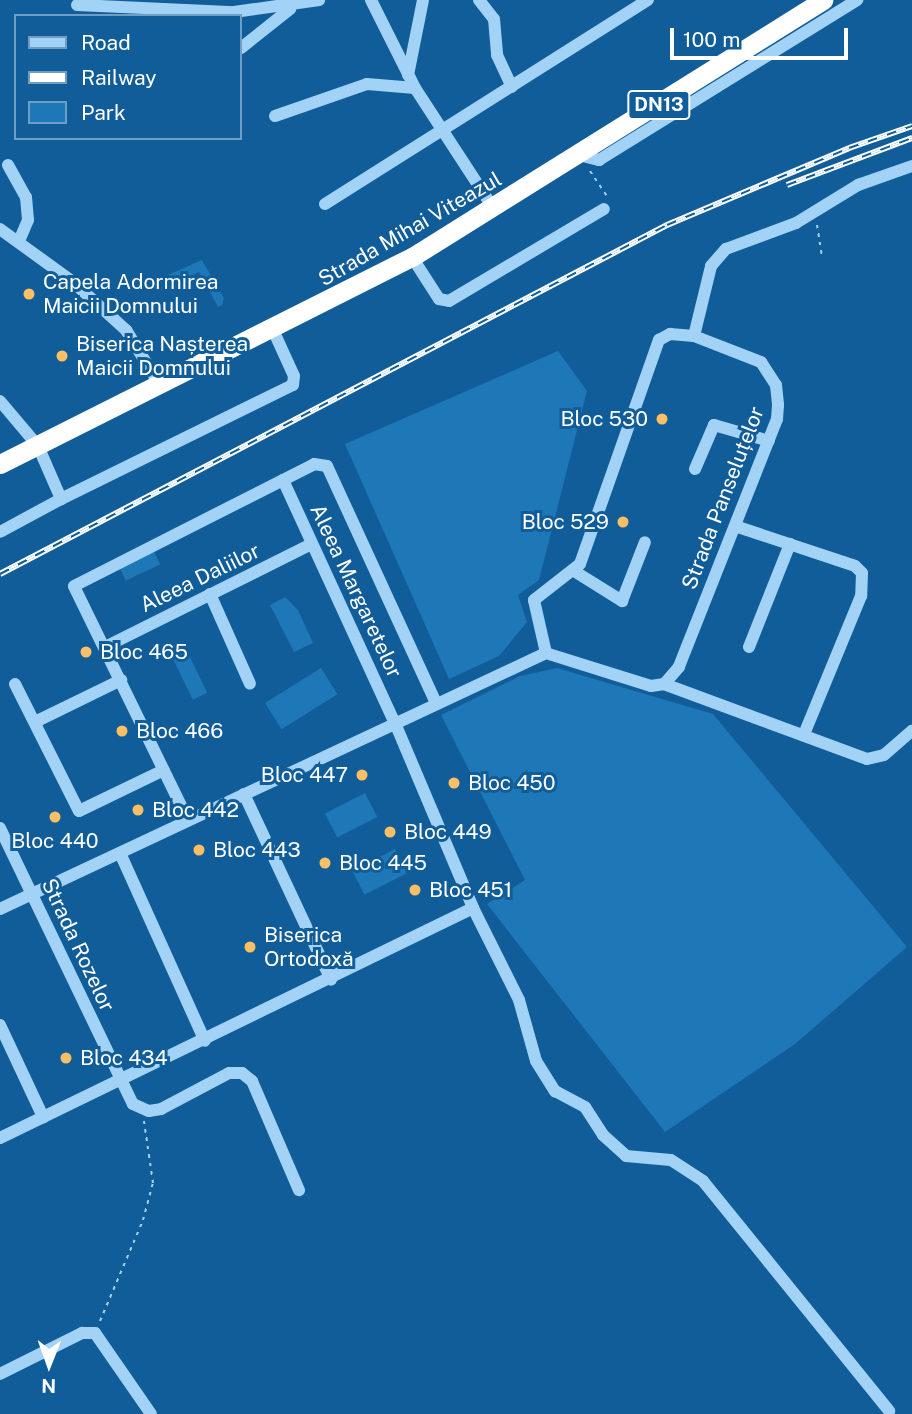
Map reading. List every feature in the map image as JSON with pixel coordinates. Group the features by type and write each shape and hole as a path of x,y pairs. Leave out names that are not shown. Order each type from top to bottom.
{"highway":[{"name":"Strada Mihai Viteazul","path":"0,464 273,330 412,257 583,161 823,0"}],"street":[{"path":"77,5 234,12 319,0"},
{"path":"371,0 415,88 494,209"},
{"path":"408,75 423,0"},
{"path":"479,0 494,19 497,55 512,88"},
{"path":"325,204 648,0"},
{"path":"583,161 599,160 857,0"},
{"path":"242,47 273,19 296,5"},
{"path":"275,116 367,84 415,88"},
{"path":"8,165 26,197 28,220 10,239"},
{"path":"694,336 711,266 718,256 811,214 839,194 912,166"},
{"path":"412,257 439,299 449,301 604,209"},
{"path":"0,229 125,330 161,387"},
{"path":"0,532 61,499 293,385 295,376 273,330"},
{"name":"Strada Panseluțelor","path":"574,571 659,340 670,334 694,336 761,362 770,371 778,405 769,440 679,667 664,684"},
{"path":"0,401 38,446 61,499"},
{"path":"695,469 714,425 769,440"},
{"name":"Aleea Margaretelor","path":"436,703 327,466 314,464 283,480 395,723 472,908 519,1000 536,1061 555,1091 585,1107 603,1135 626,1156 671,1160 703,1181 889,1411"},
{"path":"188,820 74,586 283,480"},
{"path":"735,526 855,566 864,582 804,734"},
{"path":"546,653 534,600 574,571 622,601 645,542"},
{"name":"Aleea Daliilor","path":"104,647 312,544"},
{"path":"749,647 790,544"},
{"path":"210,594 250,684"},
{"path":"0,909 546,653 651,686 664,684 875,758 912,731"},
{"path":"35,722 121,680"},
{"path":"15,684 79,811 164,770"},
{"path":"244,794 331,980"},
{"name":"Strada Rozelor","path":"0,828 133,1104 142,1110"},
{"path":"120,853 205,1041"},
{"path":"0,1138 331,980 472,908"},
{"path":"0,1025 43,1117"},
{"path":"142,1110 161,1109 229,1073 242,1073 252,1081 299,1190"},
{"path":"0,1374 82,1333 95,1333 151,1414"}],"path":[{"path":"583,161 608,199 604,209"},
{"path":"811,214 822,255"},
{"path":"95,1333 143,1220 153,1183 142,1110"}],"green space":[{"path":"202,260 224,298 222,305 218,307 199,272 159,292 154,281"},
{"path":"558,351 587,391 539,580 518,595 527,622 499,656 449,679 345,444"},
{"path":"153,549 160,564 126,580 119,565"},
{"path":"285,597 298,610 313,643 294,652 270,605"},
{"path":"184,645 207,693 193,700 170,652"},
{"path":"321,668 337,694 281,729 265,703"},
{"path":"557,668 713,714 907,947 795,1044 665,1132 487,904 525,880 441,715 520,676"},
{"path":"365,793 377,817 337,837 325,813"},
{"path":"395,849 407,873 364,895 352,871"}],"railway":[{"path":"0,574 667,225 849,148 912,126"},
{"path":"787,185 912,138"}],"place":[{"name":"Capela Adormirea Maicii Domnului","path":"29,294"},
{"name":"Biserica Nașterea Maicii Domnului","path":"62,356"},
{"name":"Bloc 530","path":"662,419"},
{"name":"Bloc 529","path":"623,522"},
{"name":"Bloc 465","path":"86,652"},
{"name":"Bloc 466","path":"122,731"},
{"name":"Bloc 447","path":"362,775"},
{"name":"Bloc 450","path":"454,783"},
{"name":"Bloc 442","path":"138,810"},
{"name":"Bloc 440","path":"55,817"},
{"name":"Bloc 449","path":"390,832"},
{"name":"Bloc 443","path":"199,850"},
{"name":"Bloc 445","path":"325,863"},
{"name":"Bloc 451","path":"415,890"},
{"name":"Biserica Ortodoxă","path":"250,947"},
{"name":"Bloc 434","path":"66,1058"}]}
